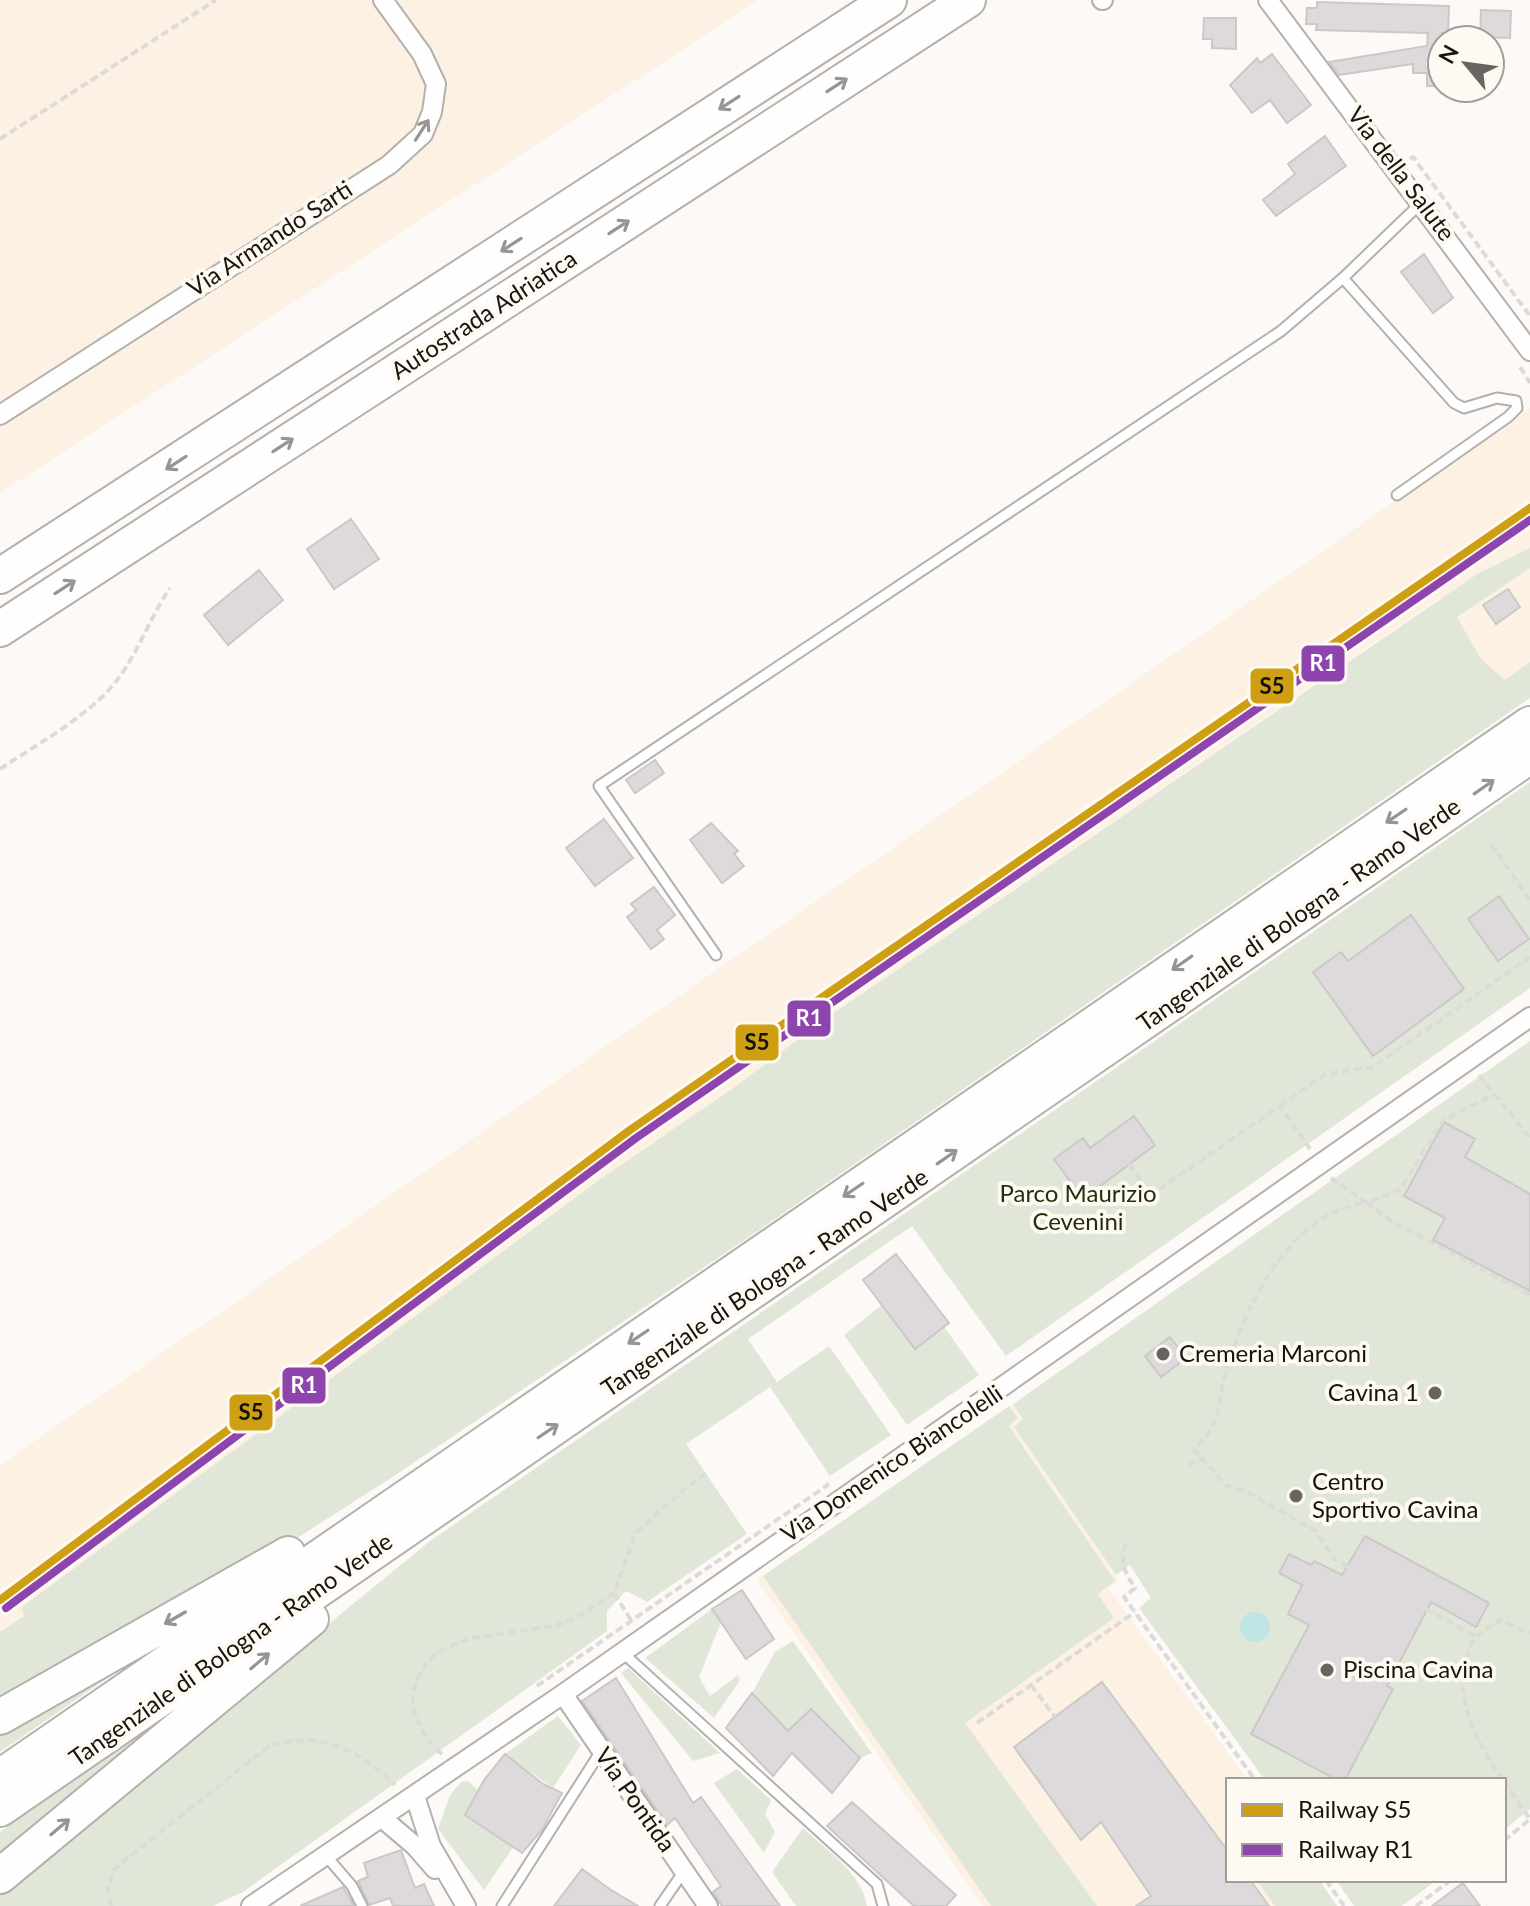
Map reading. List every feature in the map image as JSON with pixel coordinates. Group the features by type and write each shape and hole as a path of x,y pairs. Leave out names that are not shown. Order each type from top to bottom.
{"highway":[{"name":"Autostrada Adriatica","path":"0,576 889,0"},
{"name":"Autostrada Adriatica","path":"0,629 968,0"},
{"name":"Tangenziale di Bologna - Ramo Verde","path":"0,1777 1530,724"},
{"name":"Tangenziale di Bologna - Ramo Verde","path":"0,1809 1530,756"},
{"path":"0,1717 278,1560 533,1409"},
{"path":"0,1876 517,1453"}],"street":[{"name":"Via della Salute","path":"1268,0 1422,202 1530,351"},
{"name":"Via Armando Sarti","path":"0,415 389,165 423,134 432,112 436,84 422,54 390,4"},
{"name":"Via Domenico Biancolelli","path":"251,1906 563,1694 1530,1017"},
{"name":"Via Pontida","path":"563,1694 708,1906"},
{"path":"411,1798 431,1846 465,1906"},
{"path":"382,1818 415,1846 465,1906"}],"lane":[{"path":"716,955 599,786 1281,331 1343,278 1422,202"},
{"path":"1343,278 1454,403 1464,408 1497,398 1516,401 1517,408 1508,417 1397,495"},
{"path":"622,1652 877,1884 885,1901 883,1906"},
{"path":"502,1906 601,1751"},
{"path":"327,1857 352,1886 362,1906"},
{"path":"660,1906 684,1871"}],"path":[{"path":"0,139 216,0"},
{"path":"1413,157 1530,316"},
{"path":"0,769 68,723 112,687 150,628 157,606 170,588"},
{"path":"1491,844 1530,900"},
{"path":"1129,1164 1151,1195 1326,1074 1373,1067 1530,957"},
{"path":"1479,1074 1530,1138"},
{"path":"1475,1636 1334,1559 1316,1531 1249,1493 1226,1485 1194,1450 1214,1430 1226,1370 1239,1333 1276,1266 1300,1238 1324,1217 1346,1205 1367,1203 1401,1189 1448,1116 1495,1094"},
{"path":"1280,1106 1310,1149"},
{"path":"1331,1178 1391,1221 1530,1295"},
{"path":"1188,1465 1201,1458"},
{"path":"441,1755 414,1713 415,1686 428,1659 445,1645 564,1624 614,1593 635,1534 705,1474"},
{"path":"1126,1543 1121,1560 1123,1570 1135,1588 1124,1597 1254,1778"},
{"path":"614,1593 631,1620"},
{"path":"977,1723 1135,1612"},
{"path":"1502,1778 1479,1741 1463,1703 1462,1671 1475,1636 1500,1620 1530,1633"},
{"path":"1031,1685 1055,1717"},
{"path":"111,1906 108,1890 114,1869 269,1746 279,1742 335,1742 382,1773 411,1798"},
{"path":"1506,1784 1530,1819 1506,1839"},
{"path":"1327,1882 1344,1906"},
{"path":"1416,1906 1448,1882"}],"shaded area":[{"path":"0,0 759,0 0,493"},
{"path":"1530,408 1530,662 1506,681 1481,659 1456,617 1440,598 825,1019 732,1089 602,1178 23,1607 24,1616 0,1632 0,1465"},
{"path":"1013,1404 1024,1419 1014,1427 1119,1580 1109,1589 1247,1778 1226,1778 1226,1882 1320,1882 1337,1906 983,1906 757,1580"}],"green space":[{"path":"1530,548 1530,568 1457,617 1481,659 1505,680 1530,662 1530,698 743,1241 391,1478 294,1540 0,1705 0,1632 24,1616 22,1607 602,1178 732,1089 825,1019 1479,573"},
{"name":"Parco Maurizio Cevenini","path":"1530,782 1530,988 1006,1356 912,1226 748,1339 777,1382 829,1346 891,1435 830,1476 770,1387 686,1444 747,1534 647,1602 626,1591 607,1611 607,1631 243,1892 212,1906 0,1906 0,1893 430,1541"},
{"name":"Centro Sportivo Cavina","path":"1530,1041 1530,1809 1506,1828 1506,1778 1264,1778 1139,1608 1151,1598 1130,1565 1116,1575 1014,1427 1023,1419 1013,1404"},
{"path":"882,1305 915,1349 944,1327 979,1375 907,1425 844,1335"},
{"path":"1009,1406 1018,1418 1009,1426 1115,1581 1098,1594 1114,1618 965,1723 1097,1906 991,1906 763,1576"},
{"path":"712,1609 721,1622 699,1677 710,1696 738,1675 740,1680 714,1718 645,1658"},
{"path":"793,1641 872,1753 860,1758 811,1710 788,1731 752,1693 775,1652"},
{"path":"628,1668 720,1753 693,1761 621,1673"},
{"path":"114,1672 112,1675 0,1752 0,1730"},
{"path":"171,1714 0,1862 0,1832"},
{"path":"558,1716 581,1745 553,1788 505,1754"},
{"path":"737,1769 771,1800 765,1814 775,1832 764,1853 714,1783"},
{"path":"468,1781 478,1790 465,1815 514,1846 484,1890 438,1829 450,1795 461,1782"},
{"path":"803,1828 850,1872 864,1894 867,1906 796,1906 772,1872"},
{"path":"1258,1882 1320,1882 1337,1906 1275,1906"},
{"path":"1337,1882 1434,1882 1402,1906 1354,1906"}],"water":[{"path":"1255,1612 1266,1616 1270,1627 1266,1638 1255,1642 1244,1638 1240,1627 1244,1616"}],"building":[{"path":"1317,2 1449,6 1448,24 1426,24 1426,33 1316,30 1317,24 1306,24 1307,8 1317,8"},
{"path":"1481,10 1511,11 1510,38 1506,38 1506,24 1480,24"},
{"path":"1204,18 1236,18 1236,49 1212,48 1212,39 1203,39"},
{"path":"1426,46 1426,73 1413,73 1413,64 1339,75 1329,62"},
{"path":"1272,54 1311,105 1287,123 1270,100 1252,113 1230,85 1257,58 1260,63"},
{"path":"1325,136 1346,166 1276,216 1263,200 1295,174 1288,164"},
{"path":"1424,254 1453,298 1433,313 1401,272"},
{"path":"351,519 379,559 334,589 307,549"},
{"path":"259,570 283,600 228,645 204,615"},
{"path":"1508,589 1520,607 1496,624 1483,605"},
{"path":"655,760 664,773 635,793 626,780"},
{"path":"604,819 633,858 595,886 566,848"},
{"path":"711,823 738,851 734,854 744,866 722,883 690,840"},
{"path":"654,887 675,915 657,930 664,939 651,949 627,917 636,910 631,904"},
{"path":"1499,896 1529,939 1498,961 1468,919"},
{"path":"1411,915 1464,989 1373,1056 1313,972 1341,952 1348,961"},
{"path":"1134,1116 1155,1145 1083,1199 1054,1159 1083,1138 1090,1148"},
{"path":"1444,1122 1475,1139 1465,1157 1530,1194 1530,1291 1433,1240 1445,1218 1404,1196"},
{"path":"896,1254 949,1323 915,1349 863,1280"},
{"path":"1170,1337 1186,1358 1161,1377 1145,1356"},
{"name":"Piscina Cavina","path":"1365,1536 1489,1603 1476,1627 1431,1602 1387,1686 1393,1689 1346,1778 1333,1778 1251,1734 1309,1625 1288,1614 1302,1585 1279,1573 1289,1554 1311,1565 1314,1561 1342,1575"},
{"path":"742,1590 774,1639 746,1659 712,1609"},
{"path":"616,1678 693,1803 701,1797 780,1906 722,1906 713,1892 721,1886 675,1818 667,1825 582,1701"},
{"path":"1102,1682 1226,1848 1226,1882 1251,1882 1269,1906 1136,1906 1151,1896 1101,1822 1081,1840 1014,1747"},
{"path":"752,1693 788,1731 811,1709 860,1758 832,1793 792,1753 773,1776 726,1728"},
{"path":"505,1754 543,1784 562,1793 542,1830 522,1853 465,1815 484,1780"},
{"path":"852,1802 956,1895 946,1906 914,1906 827,1826"},
{"path":"401,1850 415,1888 424,1884 434,1906 393,1906 390,1898 369,1905 358,1881 368,1877 364,1863"},
{"path":"582,1869 611,1890 638,1906 554,1906"},
{"path":"1463,1883 1480,1906 1432,1906"},
{"path":"343,1887 354,1906 300,1906"}],"rail line":[{"name":"S5","path":"0,1600 630,1130 1530,508"},
{"name":"R1","path":"6,1608 636,1138 1530,520"}],"place":[{"name":"Cremeria Marconi","path":"1163,1354"},
{"name":"Cavina 1","path":"1435,1393"},
{"name":"Centro Sportivo Cavina","path":"1296,1496"},
{"name":"Piscina Cavina","path":"1327,1670"}]}
